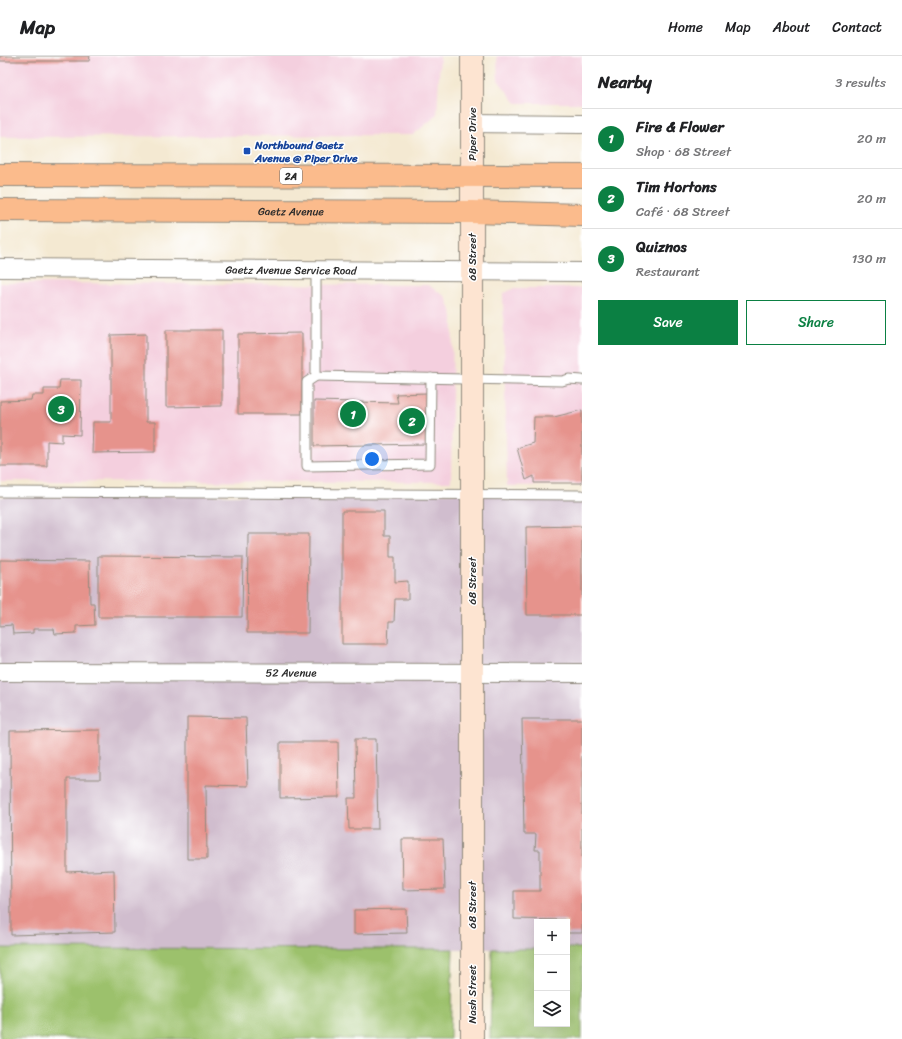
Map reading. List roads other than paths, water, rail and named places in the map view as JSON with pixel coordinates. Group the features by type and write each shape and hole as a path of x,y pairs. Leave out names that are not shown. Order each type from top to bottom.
{"main road":[{"name":"2A","path":"0,174 582,176"},
{"name":"Gaetz Avenue","path":"0,210 472,212 582,215"}],"street":[{"name":"Piper Drive","path":"472,56 472,212"},
{"path":"472,123 582,124"},
{"name":"68 Street","path":"472,212 472,949"},
{"name":"Gaetz Avenue Service Road","path":"0,268 582,272"},
{"name":"52 Avenue","path":"0,672 582,673"},
{"name":"Nash Street","path":"472,949 472,1039"}],"lane":[{"path":"316,270 316,376"},
{"path":"431,378 430,464 307,466 307,382 316,376 472,378 562,381 569,378 582,380"},
{"path":"0,492 472,493 582,495"}],"place":[{"name":"Northbound Gaetz Avenue @ Piper Drive","path":"247,151"},
{"name":"Quiznos","path":"61,409"},
{"name":"Fire & Flower","path":"353,414"},
{"name":"Tim Hortons","path":"412,421"}]}
